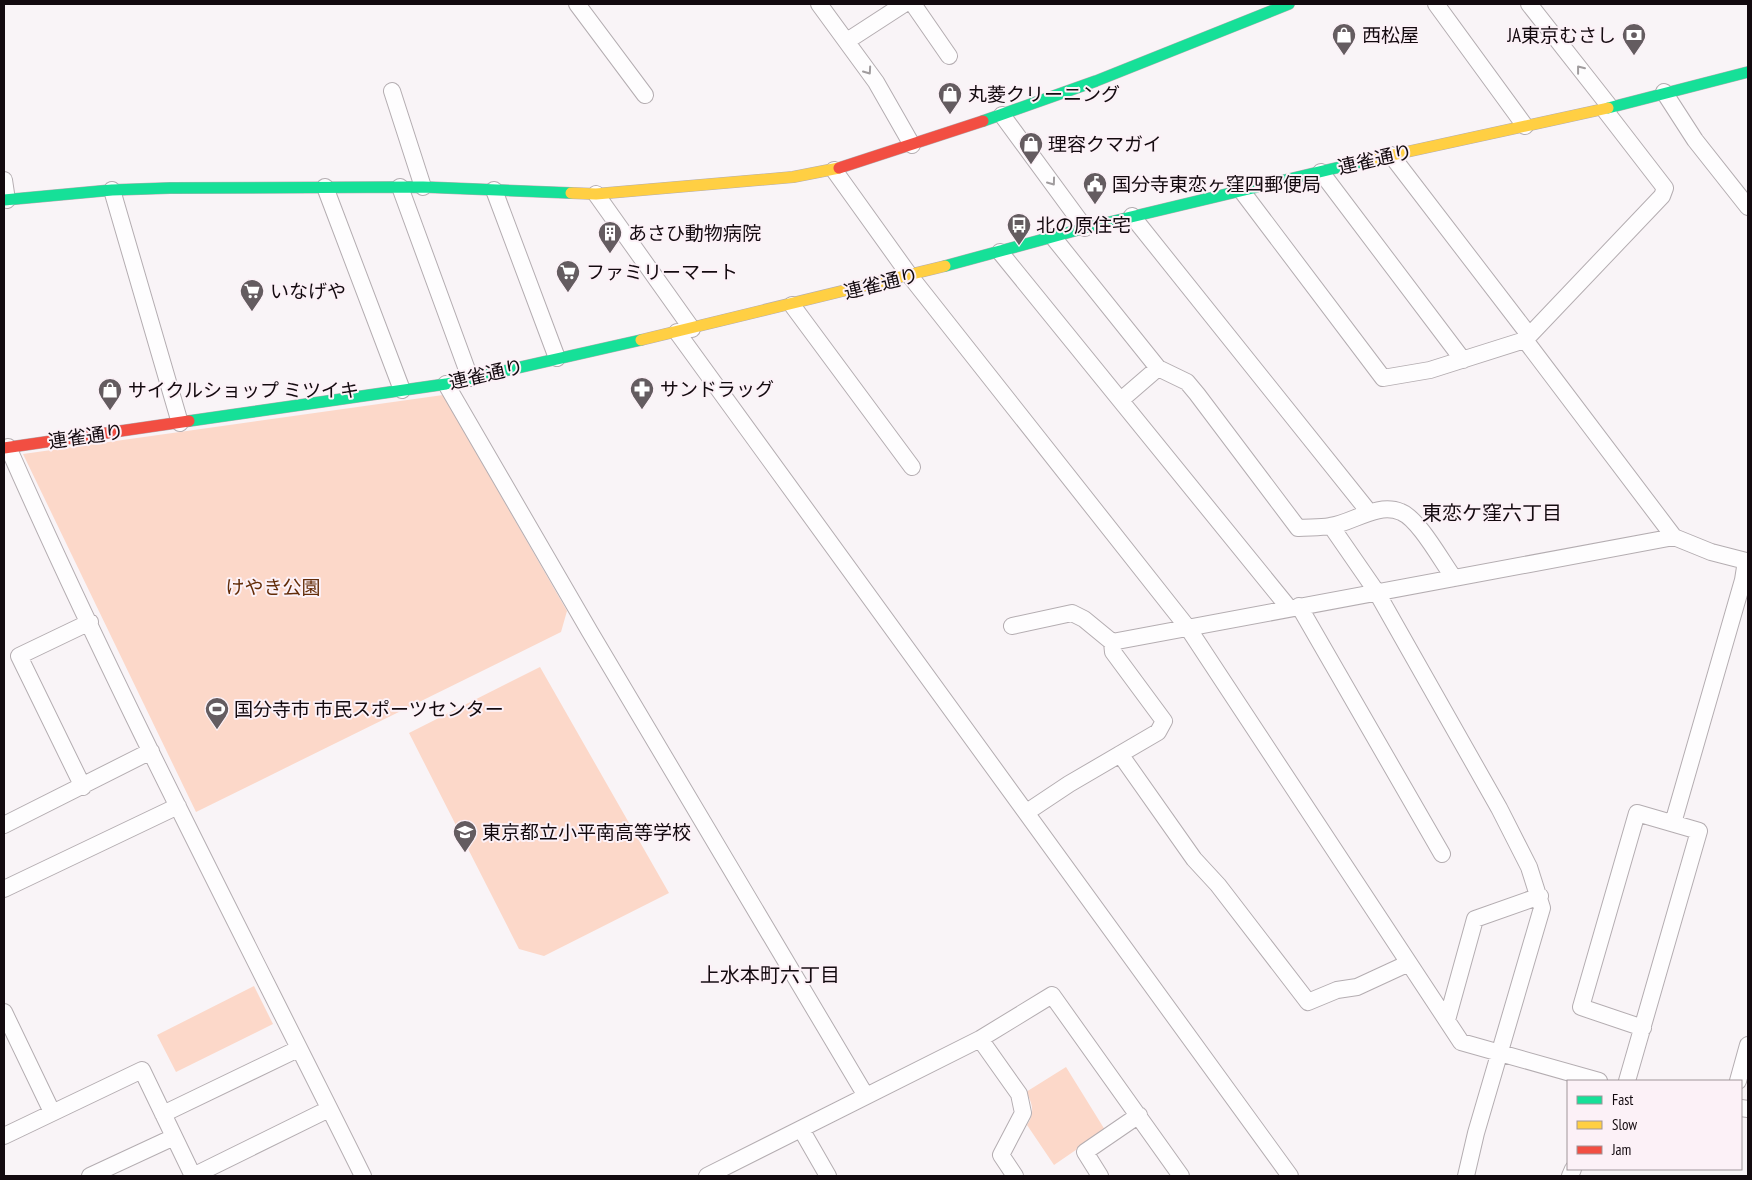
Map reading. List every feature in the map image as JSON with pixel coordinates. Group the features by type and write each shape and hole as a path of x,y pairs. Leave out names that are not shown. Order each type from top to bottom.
{"main road":[{"path":"6,200 112,190 423,186 596,194 793,177 834,170 1002,115 1096,81 1289,4"},
{"name":"連雀通り","path":"6,447 446,384 792,305 910,276 1132,216 1391,155 1607,108 1748,72"}],"street":[{"path":"577,4 645,95"},
{"path":"819,4 876,82 912,145"},
{"path":"847,41 904,4"},
{"path":"913,4 949,56"},
{"path":"1436,4 1525,126"},
{"path":"1241,190 1383,378 1430,370 1527,338 1625,237 1662,196 1665,188 1529,4"},
{"path":"392,91 423,186"},
{"path":"1664,92 1695,140 1748,207"},
{"path":"1002,115 1085,228"},
{"path":"1391,155 1674,537 1711,552 1747,556 1743,580 1673,823"},
{"path":"834,170 910,276 1188,628 1460,1042 1595,1080"},
{"path":"1321,172 1463,360"},
{"path":"4,180 6,200"},
{"path":"325,187 402,390"},
{"path":"400,187 470,378"},
{"path":"112,190 180,423"},
{"path":"494,190 557,358"},
{"path":"596,194 684,330 1027,812 1290,1176"},
{"path":"1132,216 1369,512"},
{"path":"1053,237 1158,368 1187,382 1298,528 1331,526 1369,512 1391,510 1402,512 1424,534 1454,578"},
{"path":"1000,252 1294,607 1442,854"},
{"path":"792,305 912,467"},
{"path":"1121,400 1158,368"},
{"path":"446,384 590,632 866,1096"},
{"path":"6,447 151,751 363,1176"},
{"path":"1331,526 1376,591 1500,808 1540,896 1542,908 1499,1054 1466,1176"},
{"path":"1112,642 1376,591 1674,537"},
{"path":"1012,626 1072,613 1084,619 1112,642 1114,652 1164,722 1158,732 1027,812"},
{"path":"83,787 19,656 90,622"},
{"path":"4,825 83,787 151,751"},
{"path":"1120,754 1194,860 1218,885 1308,1002 1337,990 1357,987 1409,962"},
{"path":"4,889 178,806"},
{"path":"1627,1080 1643,1028 1699,831 1638,813 1581,1007 1643,1028"},
{"path":"1447,1020 1475,919 1540,896"},
{"path":"706,1176 980,1039 1052,995 1140,1115 1181,1176"},
{"path":"4,1012 52,1112"},
{"path":"980,1039 1019,1094 1023,1113 1001,1155 1015,1176"},
{"path":"1738,1080 1748,1045"},
{"path":"163,1114 298,1048"},
{"path":"4,1136 142,1070 193,1176 329,1109"},
{"path":"1100,1176 1085,1152 1140,1115"},
{"path":"801,1129 828,1176"},
{"path":"90,1176 174,1137"}],"green space":[{"name":"けやき公園","path":"443,395 567,611 561,632 196,812 23,454"},
{"path":"540,667 669,893 544,956 519,949 409,733"},
{"path":"254,986 273,1024 176,1072 157,1035"},
{"path":"1066,1067 1105,1130 1054,1165 1027,1125 1032,1108 1026,1092"}],"traffic: fast":[{"path":"983,121 1096,81 1289,4"},
{"path":"1608,108 1748,72"},
{"path":"945,266 1085,228 1365,161"},
{"path":"4,200 112,190 170,188 423,187 571,193"},
{"path":"189,421 446,384 641,340"}],"traffic: slow":[{"path":"1365,161 1608,108"},
{"path":"571,193 596,194 793,177 839,168"},
{"path":"641,340 945,266"}],"traffic: jam":[{"path":"839,168 983,121"},
{"path":"4,448 189,421"}],"place":[{"name":"西松屋","path":"1344,56"},
{"name":"JA東京むさし","path":"1634,56"},
{"name":"丸菱クリーニング","path":"950,115"},
{"name":"理容クマガイ","path":"1031,165"},
{"name":"国分寺東恋ヶ窪四郵便局","path":"1095,205"},
{"name":"北の原住宅","path":"1019,246"},
{"name":"あさひ動物病院","path":"610,254"},
{"name":"ファミリーマート","path":"568,293"},
{"name":"いなげや","path":"252,312"},
{"name":"サンドラッグ","path":"642,410"},
{"name":"サイクルショップ ミツイキ","path":"110,411"},
{"name":"国分寺市 市民スポーツセンター","path":"217,730"},
{"name":"東京都立小平南高等学校","path":"465,853"}],"district":[{"name":"東恋ケ窪六丁目","path":"1492,513"},
{"name":"上水本町六丁目","path":"770,975"}]}
